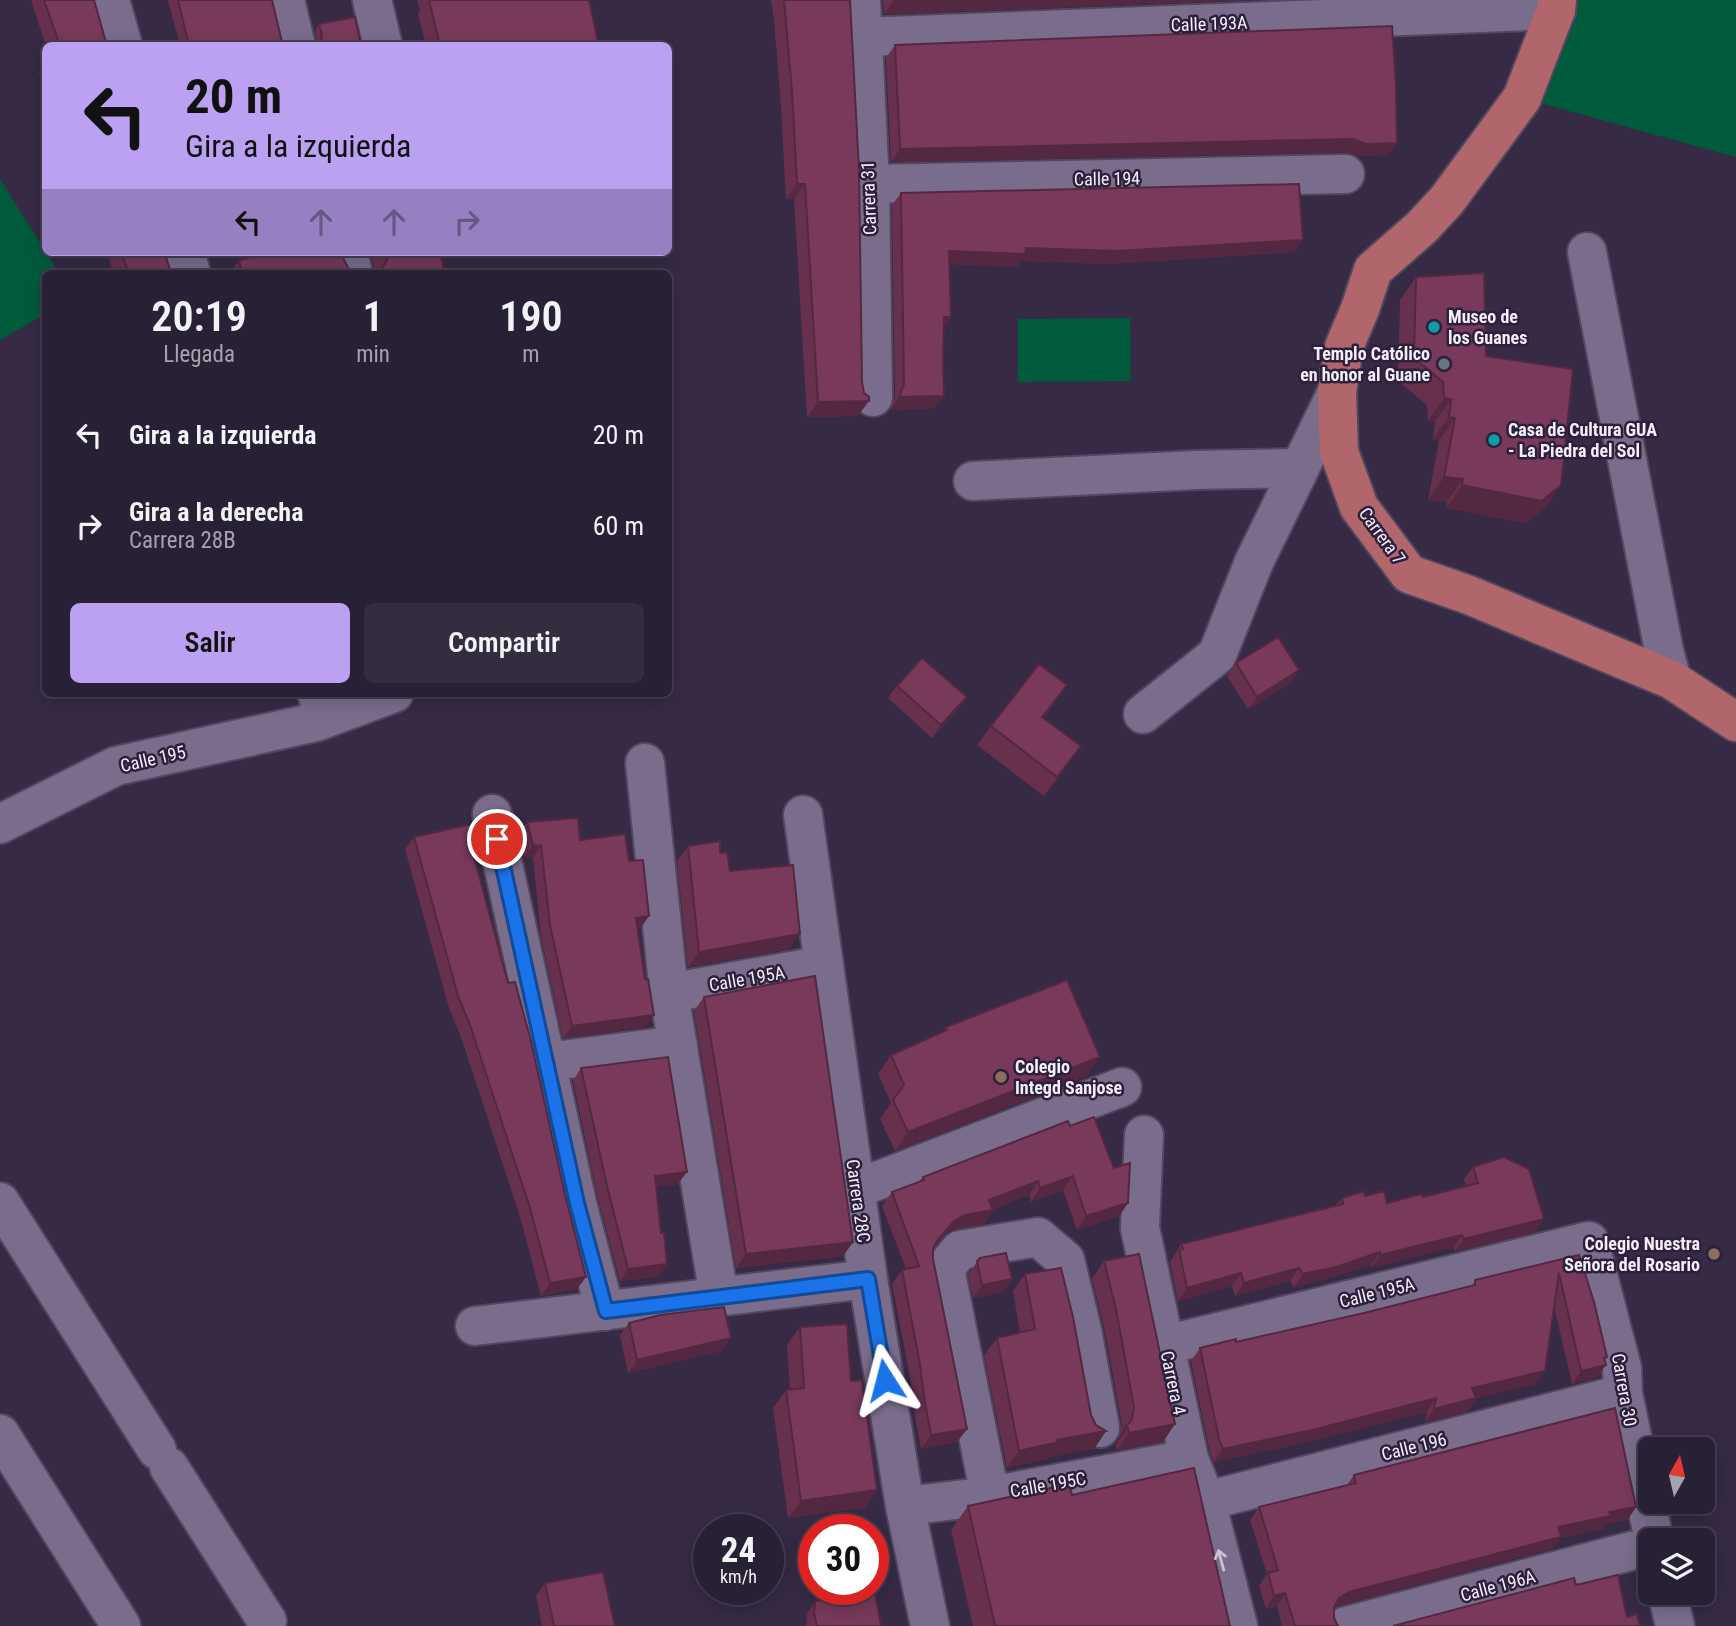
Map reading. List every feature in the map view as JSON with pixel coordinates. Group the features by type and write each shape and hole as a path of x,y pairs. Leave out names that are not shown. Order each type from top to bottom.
{"main road":[{"name":"Carrera 7","path":"1556,5 1522,98 1447,200 1422,227 1373,271 1344,347 1337,392 1339,452 1359,506 1409,574 1469,595 1672,680 1736,722"}],"street":[{"path":"110,0 122,42"},
{"path":"285,0 295,42"},
{"path":"372,0 382,42"},
{"name":"Carrera 31","path":"861,0 870,184 873,397"},
{"name":"Calle 193A","path":"862,37 1556,5"},
{"name":"Calle 194","path":"870,184 1345,174"},
{"path":"1587,252 1664,651 1672,680"},
{"path":"1143,714 1217,655 1254,562 1337,392"},
{"path":"973,481 1299,468"},
{"name":"Calle 195","path":"0,824 116,766 318,707 372,697"},
{"path":"645,763 669,993 719,1297"},
{"path":"492,814 577,1203 606,1311"},
{"name":"Carrera 28C","path":"803,815 868,1279 905,1506 930,1626"},
{"name":"Calle 195A","path":"669,993 824,965"},
{"path":"546,1062 678,1045"},
{"path":"856,1189 1122,1087"},
{"name":"Carrera 4","path":"1144,1135 1140,1228 1189,1459 1206,1501 1238,1626"},
{"path":"0,1202 266,1624"},
{"path":"989,1496 945,1268 960,1250 1038,1237 1065,1261 1082,1330 1100,1428"},
{"name":"Calle 195A","path":"1164,1345 1589,1241"},
{"name":"Carrera 30","path":"1589,1241 1622,1368 1623,1394 1651,1528"},
{"path":"475,1326 868,1279"},
{"name":"Calle 196","path":"1206,1501 1623,1394"},
{"path":"0,1434 121,1626"},
{"name":"Calle 195C","path":"905,1506 989,1496 1189,1459"},
{"name":"Calle 196A","path":"1346,1626 1638,1549"},
{"path":"1670,1605 1675,1626"}],"green space":[{"path":"1578,0 1736,0 1736,157 1533,101 1577,12"},
{"path":"0,179 42,246 42,256 48,256 56,270 42,270 42,316 0,340"},
{"path":"1130,318 1131,381 1018,382 1018,319"}],"building":[{"path":"44,0 94,0 106,42 59,42"},
{"path":"178,0 272,0 282,42 188,42"},
{"path":"429,0 589,0 598,42 439,42"},
{"path":"784,0 850,0 859,170 862,382 869,401 818,402 805,184 797,184"},
{"path":"355,17 360,41 321,42 319,24"},
{"path":"1392,26 1397,143 1366,144 1353,139 900,149 895,45"},
{"path":"1299,184 1303,240 1117,251 1026,248 1025,254 949,251 951,317 944,317 944,396 899,397 904,384 901,193"},
{"path":"123,256 166,256 170,270 128,270"},
{"path":"255,256 343,256 349,270 241,270 239,260"},
{"path":"387,256 441,256 443,270 381,270"},
{"path":"1484,273 1486,356 1573,369 1561,485 1542,501 1462,485 1463,479 1444,477 1455,418 1449,417 1451,399 1444,398 1443,382 1414,358 1416,277"},
{"path":"1278,637 1299,670 1257,697 1236,663"},
{"path":"922,658 967,697 941,725 897,686"},
{"path":"1039,664 1067,685 1042,717 1081,746 1057,777 991,726"},
{"path":"578,818 580,840 625,834 629,861 643,860 649,916 636,918 645,979 648,979 654,1015 572,1026 550,925 541,845 533,846 527,822"},
{"path":"472,824 478,853 473,853 508,983 515,982 531,1041 586,1277 550,1283 530,1208 458,996 414,837"},
{"path":"720,841 720,853 727,852 730,871 793,865 800,934 699,952 688,846"},
{"path":"815,976 853,1242 746,1254 704,997"},
{"path":"1067,980 1100,1057 908,1132 893,1100 904,1085 891,1055 947,1030 946,1027"},
{"path":"668,1057 687,1172 655,1176 667,1264 628,1269 581,1068"},
{"path":"1094,1117 1114,1168 1130,1163 1128,1203 1086,1216 1073,1176 1040,1188 1038,1181 989,1200 993,1210 965,1215 953,1222 937,1241 933,1249 933,1259 967,1429 931,1435 902,1270 919,1266 892,1192 924,1180 923,1177 1068,1121 1070,1126"},
{"path":"1504,1157 1529,1169 1544,1219 1464,1239 1462,1235 1380,1255 1380,1252 1336,1267 1303,1274 1299,1268 1244,1283 1241,1273 1187,1288 1179,1250 1183,1249 1181,1244 1343,1204 1342,1198 1364,1191 1365,1196 1384,1191 1387,1203 1478,1183 1473,1167"},
{"path":"1006,1253 1012,1279 982,1285 977,1261"},
{"path":"1139,1254 1175,1424 1129,1433 1128,1428 1125,1428 1132,1419 1134,1407 1104,1261"},
{"path":"1579,1255 1594,1302 1607,1357 1604,1358 1606,1365 1581,1371 1559,1273 1545,1371 1472,1388 1476,1398 1434,1409 1436,1398 1312,1430 1223,1449 1200,1348 1364,1313 1475,1285 1475,1280"},
{"path":"1061,1268 1091,1415 1096,1425 1106,1431 1057,1440 1059,1442 1019,1451 997,1338 1035,1329 1025,1274"},
{"path":"724,1307 731,1338 637,1360 629,1323 660,1315"},
{"path":"847,1324 851,1381 862,1380 877,1490 801,1501 786,1390 804,1388 800,1327"},
{"path":"1615,1408 1636,1507 1609,1512 1611,1516 1558,1527 1561,1537 1349,1592 1339,1598 1334,1607 1334,1618 1338,1626 1295,1626 1285,1593 1274,1596 1268,1573 1278,1570 1259,1507 1356,1483 1354,1475"},
{"path":"1194,1468 1230,1626 995,1626 968,1506 1069,1484 1072,1495"},
{"path":"603,1572 615,1626 554,1626 545,1583"},
{"path":"1618,1575 1627,1617 1637,1614 1640,1626 1393,1626 1574,1578 1576,1585"},
{"path":"815,1605 877,1605 881,1626 817,1626"}],"place":[{"name":"Museo de los Guanes","path":"1434,327"},
{"name":"Templo Católico en honor al Guane","path":"1444,364"},
{"name":"Casa de Cultura GUA - La Piedra del Sol","path":"1494,440"},
{"name":"Colegio Integd Sanjose","path":"1001,1077"},
{"name":"Colegio Nuestra Señora del Rosario","path":"1714,1254"}],"route":[{"path":"497,839 577,1203 606,1311 868,1279 885,1380"}]}
